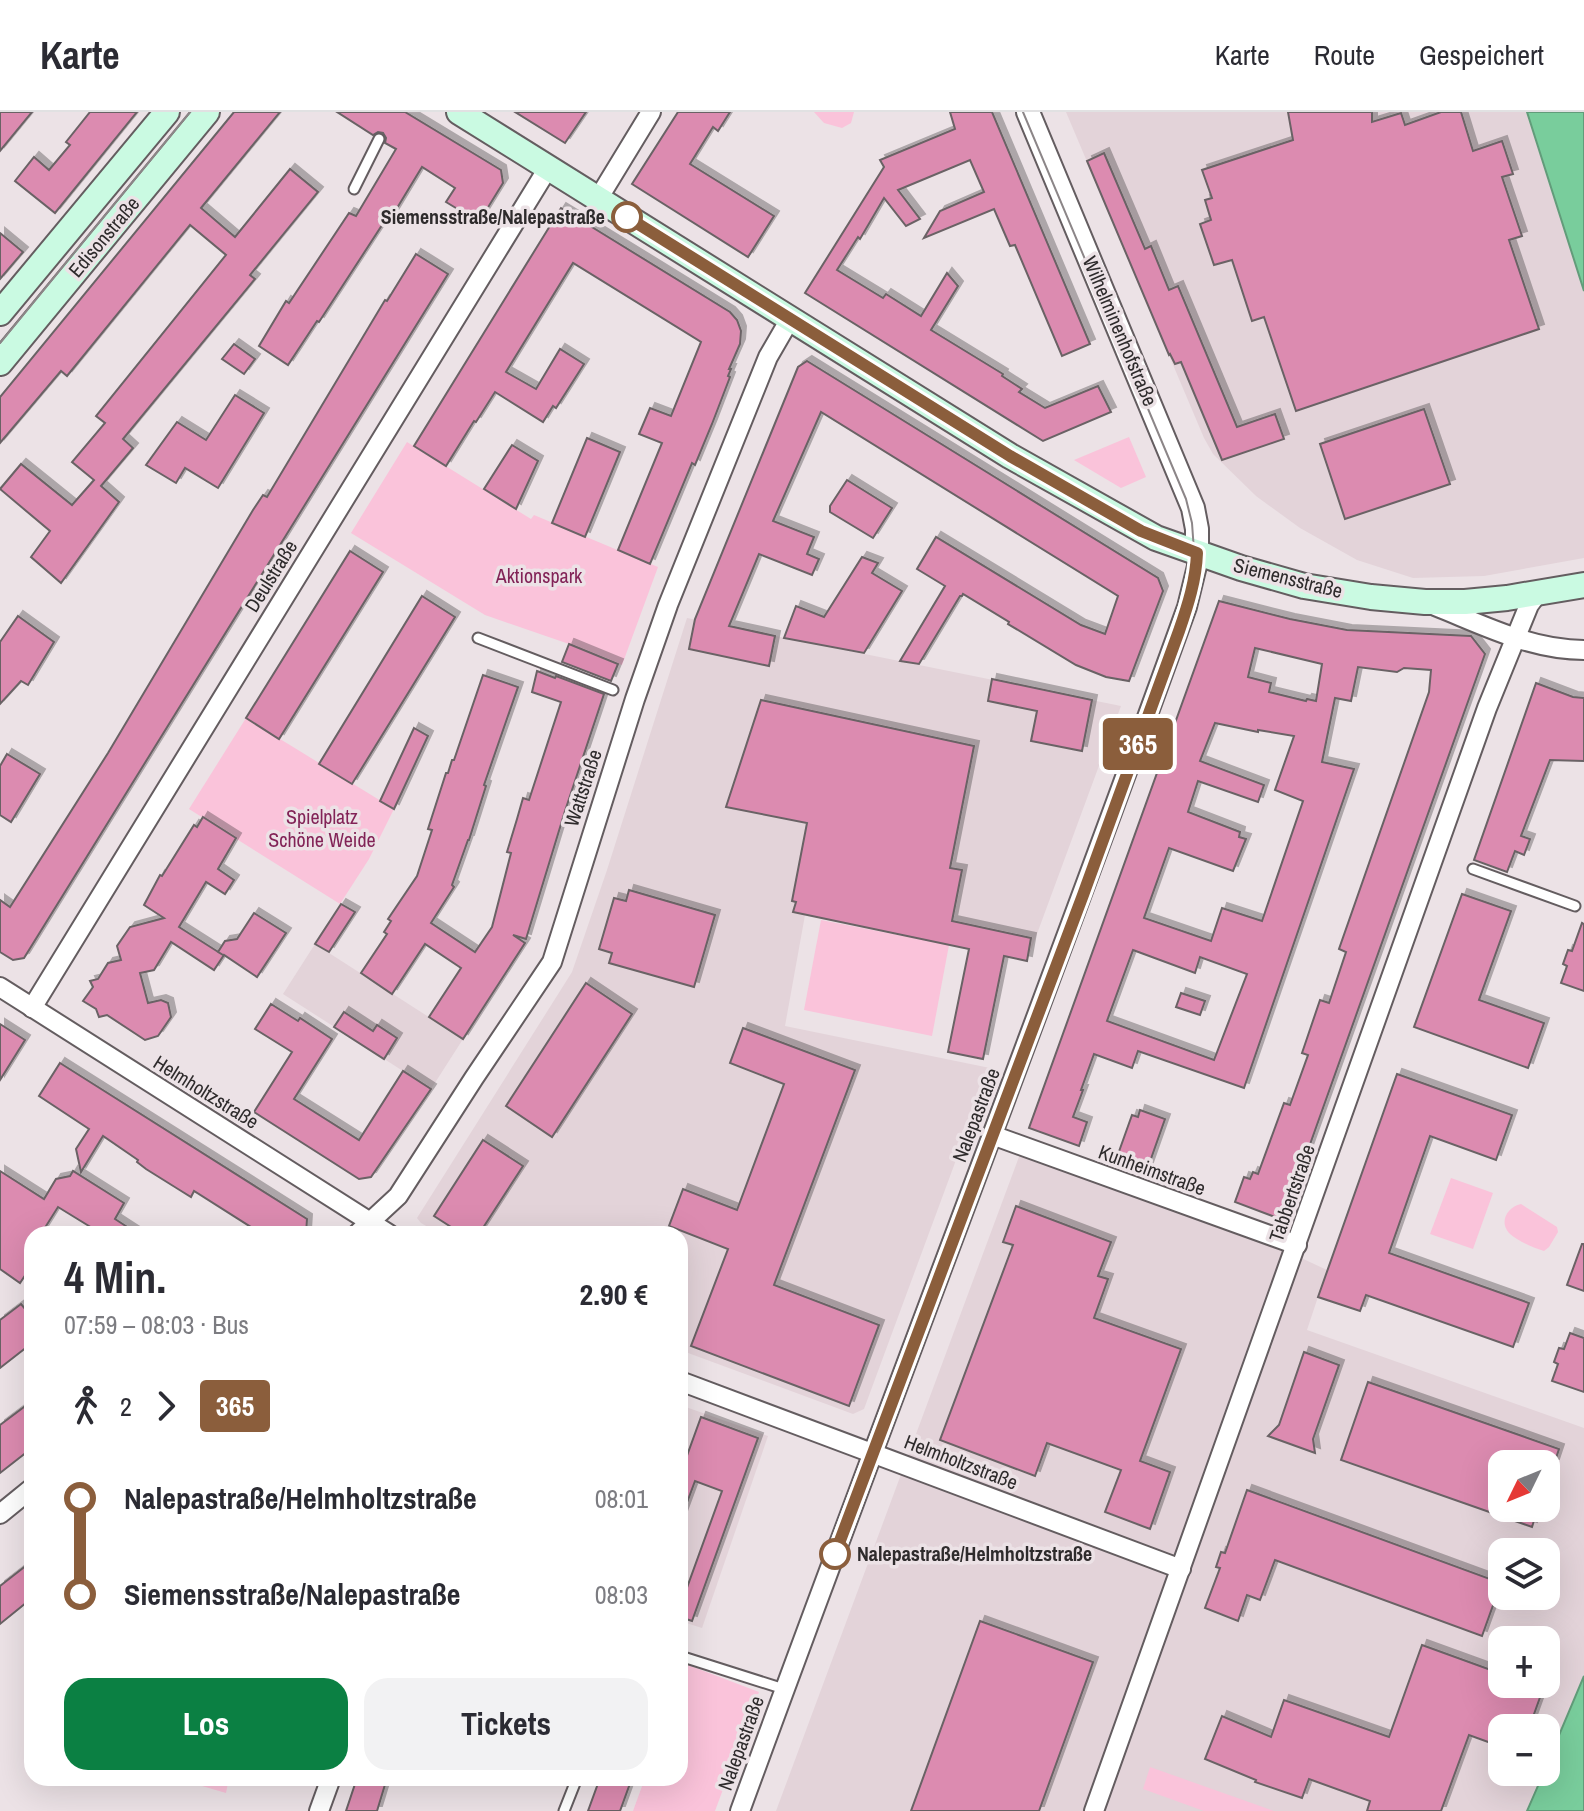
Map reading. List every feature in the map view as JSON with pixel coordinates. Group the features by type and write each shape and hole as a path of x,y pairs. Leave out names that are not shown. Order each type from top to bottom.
{"main road":[{"name":"Edisonstraße","path":"0,313 167,112"},
{"name":"Edisonstraße","path":"0,363 207,112"},
{"name":"Siemensstraße","path":"459,112 1024,464 1141,531 1241,568 1339,593 1425,602 1484,601 1584,585"}],"street":[{"path":"598,199 651,112"},
{"name":"Wilhelminenhofstraße","path":"1028,112 1193,508 1197,553"},
{"name":"Deulstraße","path":"32,1008 548,168"},
{"name":"Wattstraße","path":"366,1226 398,1196 552,962 668,605 768,357 790,319"},
{"name":"Nalepastraße","path":"740,1811 1089,880 1187,607 1197,553"},
{"name":"Tabbertstraße","path":"1094,1811 1487,708 1529,605 1538,593"},
{"name":"Siemensstraße","path":"1425,602 1515,638 1544,646 1584,650"},
{"name":"Helmholtzstraße","path":"0,987 361,1226"},
{"name":"Kunheimstraße","path":"992,1135 1297,1245"},
{"name":"Helmholtzstraße","path":"688,1384 1181,1569"},
{"path":"0,1514 24,1494"},
{"path":"319,1811 328,1786"}],"lane":[{"path":"354,189 379,139"},
{"path":"478,638 613,690"},
{"path":"1473,869 1575,906"},
{"name":"Nalepastraße","path":"688,1659 784,1689"},
{"path":"564,1811 574,1786"}],"shaded area":[{"path":"1066,112 1526,112 1584,291 1584,558 1484,576 1413,578 1357,560 1300,528 1256,496 1213,454 1204,438"},
{"path":"1527,112 1584,112 1584,291"},
{"path":"687,618 1121,706 1027,961 805,915 785,1026 990,1068 864,1409 853,1414 688,1353 688,1226 426,1226 417,1218 572,972"},
{"path":"315,944 463,1039 431,1089 283,994"},
{"path":"1020,1154 1271,1244 1327,1270 1307,1330 1584,1428 1584,1674 1560,1730 1560,1714 1488,1714 1488,1786 1536,1786 1526,1811 776,1811"},
{"path":"688,1408 768,1436 702,1628 688,1624"},
{"path":"1584,1676 1584,1811 1527,1811 1538,1786 1560,1786 1560,1733"}],"green space":[{"path":"814,112 854,112 851,123 842,128 824,123"},
{"path":"1129,437 1146,477 1121,488 1074,460"},
{"name":"Aktionspark","path":"407,442 531,519 534,515 658,567 622,665 485,615 351,533"},
{"name":"Spielplatz Schöne Weide","path":"246,718 394,809 369,859 340,904 189,809"},
{"path":"821,920 949,945 932,1036 804,1010"},
{"path":"1451,1178 1493,1193 1473,1249 1430,1234"},
{"path":"1521,1204 1557,1227 1558,1232 1544,1251 1512,1236 1506,1229 1506,1216 1512,1208"},
{"path":"688,1665 759,1692 715,1811 633,1811 642,1786 688,1786"},
{"path":"1150,1767 1274,1811 1204,1811 1143,1789"},
{"path":"202,1786 227,1786 226,1793"}],"building":[{"path":"0,112 32,112 0,151"},
{"path":"90,112 137,112 55,213 15,181 34,157 49,170 70,145 66,142"},
{"path":"234,112 280,112 201,208 235,237 290,169 318,192 250,275 255,279 123,439 133,448 101,486 119,502 61,583 31,557 50,531 0,489 21,464 72,505 94,480 72,462 105,423 96,416 226,255 190,225 67,376 61,371 0,443 0,397"},
{"path":"337,112 405,112 501,170 503,183 479,222 446,202 455,188 422,167 391,218 388,216 288,365 259,346 286,301 289,303 349,213 356,216 396,149 385,143 383,133 373,135"},
{"path":"515,112 586,112 565,143"},
{"path":"678,112 730,112 718,131 713,127 690,164 774,216 748,257 632,184"},
{"path":"950,112 992,112 1090,344 1062,356 1015,245 1010,246 994,209 924,238 940,211 984,192 970,160 898,190 920,219 906,226 884,198 837,270 883,298 886,294 921,316 947,273 958,286 931,330 1003,374 1022,389 1019,392 1045,408 1098,386 1111,412 1043,441 805,293 884,167 880,160 955,129"},
{"path":"1288,112 1372,112 1372,122 1401,113 1405,125 1441,112 1461,112 1473,151 1502,141 1513,174 1502,177 1522,236 1509,240 1539,329 1296,411 1264,317 1252,321 1232,260 1214,265 1200,224 1211,220 1205,200 1212,198 1202,170 1293,140"},
{"path":"1104,153 1145,249 1151,246 1169,290 1178,286 1237,427 1275,414 1284,439 1222,460 1181,362 1175,364 1169,355 1087,161"},
{"path":"561,208 730,312 741,331 740,344 729,369 730,377 712,424 695,465 692,463 650,564 618,550 662,443 639,434 650,408 671,416 701,342 573,263 506,372 536,389 560,349 584,364 556,408 553,406 543,422 495,392 446,466 414,446"},
{"path":"0,233 23,252 0,279"},
{"path":"416,254 448,274 24,958 13,960 0,952 0,900 10,907 108,753 253,510 263,495 267,497"},
{"path":"234,344 255,359 244,374 222,359"},
{"path":"807,361 1158,578 1163,591 1129,681 1106,677 1076,665 963,594 919,664 900,661 945,586 917,569 936,537 1081,625 1105,634 1118,596 821,412 773,521 814,537 807,554 819,559 812,575 759,554 729,626 775,636 769,666 689,649 695,619 798,367"},
{"path":"235,395 264,413 218,488 185,468 176,483 146,465 177,422 206,440"},
{"path":"1424,409 1450,484 1345,519 1320,444"},
{"path":"587,438 620,452 585,537 552,523"},
{"path":"512,445 538,461 516,509 484,489"},
{"path":"847,480 892,508 873,538 830,512 830,506"},
{"path":"350,551 383,572 279,739 246,718"},
{"path":"862,557 878,563 872,573 902,591 864,653 784,638 796,606 824,617"},
{"path":"422,596 455,617 352,784 319,764"},
{"path":"1219,601 1347,630 1471,636 1485,654 1283,1220 1235,1202 1244,1177 1250,1179 1253,1172 1258,1174 1284,1103 1290,1105 1308,1055 1302,1053 1320,1000 1329,1003 1346,952 1339,949 1429,692 1431,670 1404,668 1397,672 1358,667 1351,701 1335,698 1322,762 1354,769 1244,1088 1138,1051 1132,1068 1094,1054 1073,1117 1087,1122 1079,1146 1029,1128","holes":["1255,648 1322,664 1316,701 1269,692 1271,683 1248,677","1215,723 1294,736 1275,790 1303,801 1262,921 1222,908 1211,941 1144,918 1169,848 1233,871 1246,839 1239,837 1240,832 1188,812 1198,781 1258,802 1264,785 1200,761","1133,950 1195,973 1200,957 1247,974 1214,1060 1107,1021"]},
{"path":"18,616 54,642 28,685 21,681 0,704 0,642"},
{"path":"569,644 618,664 611,681 562,662"},
{"path":"537,671 604,694 526,939 513,935 525,943 463,1039 429,1017 461,968 425,944 392,994 361,973 387,934 384,932 391,921 388,919 417,876 446,773 454,760 483,675 518,687 452,885 454,887 431,923 475,952 492,927 511,853 507,852 523,798 529,800 561,702 532,692"},
{"path":"992,679 1092,700 1082,751 1031,741 1037,711 988,701"},
{"path":"1536,683 1584,698 1584,761 1550,760 1521,836 1530,839 1524,855 1515,851 1507,872 1474,860"},
{"path":"761,700 974,746 950,868 962,870 952,921 1031,938 1027,961 1004,956 983,1059 948,1052 969,949 793,912 796,902 792,901 807,823 726,807"},
{"path":"414,728 428,736 394,809 380,801"},
{"path":"7,754 40,774 11,822 0,815 0,766"},
{"path":"203,817 236,838 218,869 234,880 225,894 206,882 179,927 218,952 225,941 237,939 254,913 286,933 257,977 224,955 214,970 171,942 154,970 140,973 148,1003 161,1000 168,1003 171,1017 158,1036 145,1040 107,1015 99,1017 96,1009 83,1001 93,987 90,981 98,979 108,963 121,960 117,946 130,927 164,918 144,905 160,875 194,825 197,827"},
{"path":"629,890 715,915 694,987 609,963 612,953 599,949 614,898 626,901"},
{"path":"1462,894 1511,911 1479,1000 1544,1023 1528,1068 1414,1027"},
{"path":"341,904 355,912 329,952 315,944"},
{"path":"1582,923 1584,991 1561,983 1567,966 1563,964 1568,950 1572,951"},
{"path":"586,983 632,1014 552,1137 506,1106"},
{"path":"1181,993 1205,1001 1200,1015 1176,1007"},
{"path":"271,1004 332,1039 294,1099 359,1140 403,1071 431,1089 371,1177 359,1179 254,1112 292,1052 255,1029"},
{"path":"344,1012 373,1031 377,1025 397,1038 384,1059 334,1027"},
{"path":"0,1024 25,1040 0,1080"},
{"path":"743,1028 855,1070 774,1285 879,1325 849,1406 691,1346 728,1249 688,1233 688,1226 669,1226 683,1189 737,1210 784,1084 730,1063"},
{"path":"60,1063 307,1219 307,1226 249,1226 194,1191 191,1197 146,1169 103,1136 81,1172 76,1149 89,1129 39,1096"},
{"path":"1397,1074 1512,1115 1496,1160 1430,1136 1389,1253 1529,1303 1513,1347 1366,1295 1360,1311 1318,1297"},
{"path":"1140,1110 1165,1119 1147,1170 1122,1162 1123,1159 1117,1157 1132,1115 1138,1117"},
{"path":"483,1140 523,1166 484,1226 450,1226 434,1216"},
{"path":"0,1171 44,1199 56,1179 70,1176 73,1171 124,1203 115,1219 126,1226 89,1226 58,1207 46,1226 24,1226 24,1277 20,1283 0,1269"},
{"path":"1016,1206 1111,1242 1098,1276 1108,1279 1094,1318 1181,1349 1140,1461 1170,1472 1150,1529 1105,1512 1121,1470 1047,1443 1035,1476 940,1440 1013,1245 1003,1242"},
{"path":"1584,1244 1584,1291 1567,1285"},
{"path":"21,1304 24,1308 24,1349 0,1368 0,1320"},
{"path":"1570,1333 1584,1338 1584,1392 1552,1381 1559,1348 1564,1349"},
{"path":"1304,1352 1339,1365 1313,1439 1315,1453 1268,1436 1279,1425"},
{"path":"1368,1382 1559,1449 1488,1450 1488,1512 1341,1460"},
{"path":"24,1407 24,1454 0,1473 0,1425"},
{"path":"701,1417 758,1438 692,1621 688,1620 688,1585 722,1491 695,1481 688,1500 688,1453"},
{"path":"1247,1490 1488,1578 1488,1610 1491,1610 1482,1636 1275,1560 1260,1600 1247,1595 1238,1621 1205,1608 1220,1568 1216,1567 1221,1552 1225,1553"},
{"path":"24,1567 24,1604 0,1624 0,1586"},
{"path":"980,1621 1093,1662 1067,1734 1039,1811 911,1811"},
{"path":"1422,1645 1488,1669 1488,1698 1540,1698 1534,1714 1488,1714 1488,1742 1469,1735 1441,1811 1367,1811 1370,1801 1309,1779 1302,1798 1255,1782 1205,1759 1222,1716 1271,1737 1284,1700 1389,1737"},
{"path":"354,1786 385,1786 377,1811 346,1811"},
{"path":"597,1786 629,1786 620,1811 588,1811"}],"tram line":[{"path":"0,343 190,112"},
{"path":"1023,112 1186,499 1192,523 1194,551 1180,617 1149,712 1094,860"}],"bus line":[{"name":"365","path":"627,217 1010,456 1141,531 1197,553 1190,597 1179,631 835,1554"}],"place":[{"name":"Siemensstraße/Nalepastraße","path":"627,217"},
{"name":"Nalepastraße/Helmholtzstraße","path":"835,1554"}]}
